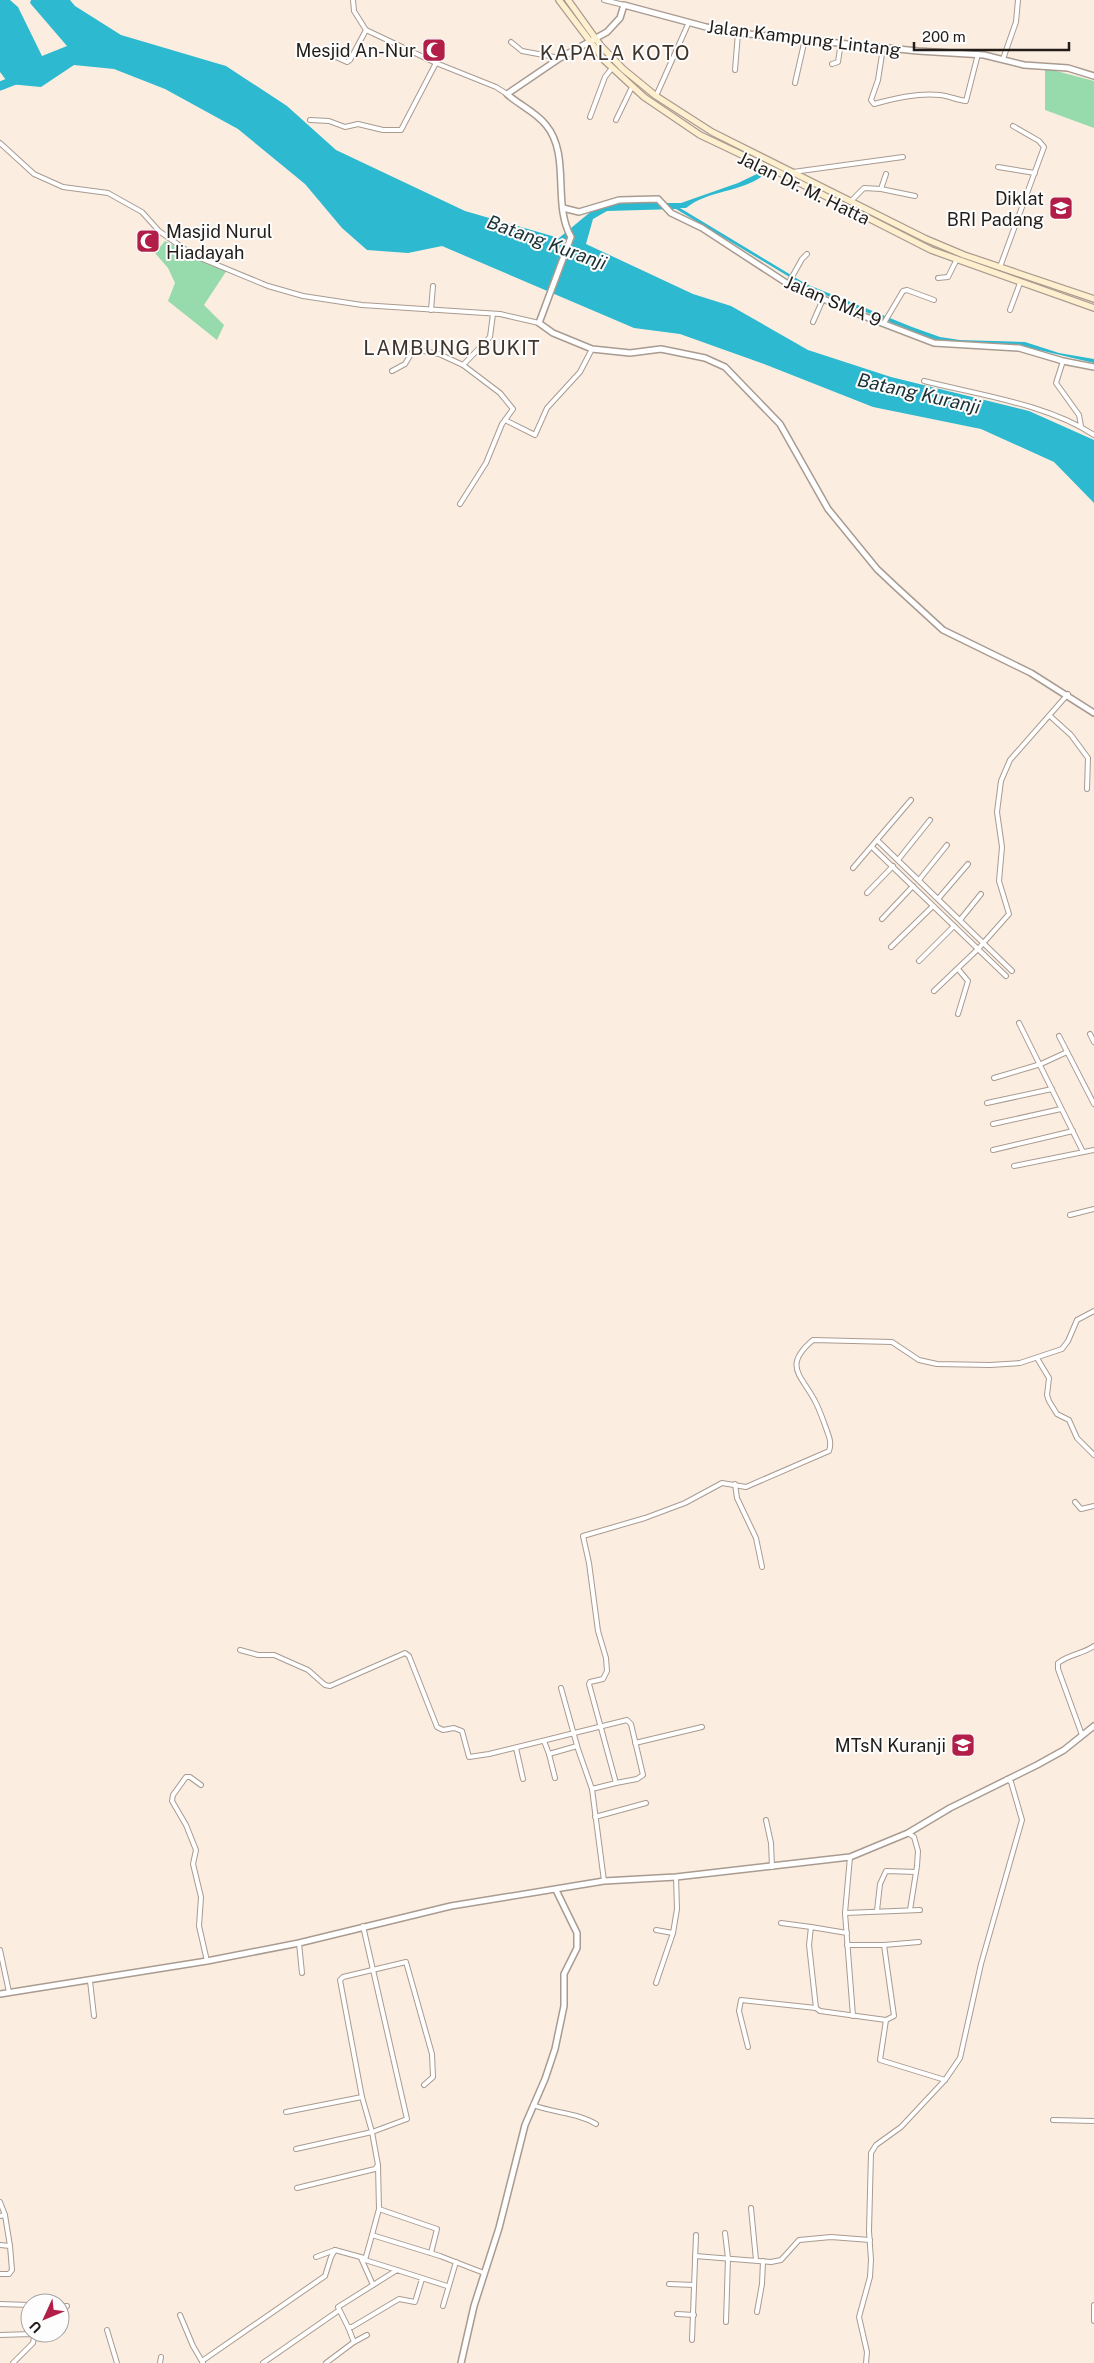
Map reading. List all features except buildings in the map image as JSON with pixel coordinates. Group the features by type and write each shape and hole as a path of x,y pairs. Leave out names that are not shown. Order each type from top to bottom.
{"main road":[{"name":"Jalan Dr. M. Hatta","path":"559,0 593,40 622,69 656,96 712,132 852,200 926,239 964,255 1000,267"},
{"name":"Jalan Dr. M. Hatta","path":"568,0 612,68 632,87 700,135 794,180 909,240 959,262 1094,308"},
{"path":"959,262 964,255"},
{"path":"1000,267 1094,299"}],"street":[{"path":"353,0 354,11 366,30 436,63 496,87 536,116 552,134 558,158 563,208 571,241 539,323"},
{"name":"Jalan Kampung Lintang","path":"604,0 738,33 841,42 883,48 978,54 1024,65 1068,68 1094,76"},
{"path":"1003,59 1016,22 1018,0"},
{"path":"507,94 560,58 593,40 616,24 624,5"},
{"path":"656,96 689,22"},
{"path":"325,52 348,62 366,30"},
{"path":"735,70 738,33"},
{"path":"795,82 806,39"},
{"path":"511,42 522,51 560,58"},
{"path":"832,64 838,62 841,42"},
{"path":"883,48 878,80 872,100 874,104 908,95 926,94 942,95 966,101 978,54"},
{"path":"310,120 345,126 358,124 384,130 401,130 436,63"},
{"path":"590,117 605,76 612,68"},
{"path":"616,120 632,87"},
{"path":"1000,267 1044,147 1039,141 1013,126"},
{"path":"0,143 34,174 63,187 108,193 142,212 159,231 193,255 268,286 328,300 508,315 539,323 553,333 592,349 630,353 661,349 705,358 725,367 780,424 828,510 877,569 895,586 943,630 996,654 1068,694 1094,712"},
{"path":"793,172 902,158"},
{"path":"998,167 1035,173"},
{"path":"881,189 886,174"},
{"path":"852,200 861,189 881,189 915,196"},
{"name":"Jalan SMA 9","path":"563,208 583,211 619,200 658,199 668,211 702,228 823,299 885,320 934,343 1020,348 1063,361 1094,367"},
{"path":"1003,202 1024,201"},
{"path":"790,281 802,259 807,254"},
{"path":"938,278 948,277 959,262"},
{"path":"1010,310 1020,283"},
{"path":"431,310 432,286"},
{"path":"885,320 898,297 904,291 934,300"},
{"path":"813,322 823,299"},
{"path":"463,365 490,337 493,314"},
{"path":"392,371 405,364 414,349 439,354 463,365 510,403 513,408 505,420 486,463 460,504"},
{"path":"505,420 535,435 547,408 580,372 592,349"},
{"path":"1063,361 1056,382 1079,415 1081,426"},
{"path":"924,380 978,395 995,396 1064,418 1094,434"},
{"path":"934,991 978,949 1009,914 999,882 1002,847 997,812 1001,781 1010,760 1068,694"},
{"path":"1050,716 1071,735 1088,758 1087,789"},
{"path":"853,868 911,800"},
{"path":"898,860 930,820"},
{"path":"877,840 1012,971"},
{"path":"918,880 947,845"},
{"path":"872,847 1006,976"},
{"path":"938,899 968,864"},
{"path":"867,893 892,866"},
{"path":"882,919 913,886"},
{"path":"960,920 981,894"},
{"path":"892,947 933,906"},
{"path":"918,961 954,926"},
{"path":"958,969 968,981 958,1014"},
{"path":"1019,1023 1083,1152"},
{"path":"1090,1034 1094,1042"},
{"path":"1059,1036 1094,1104"},
{"path":"994,1078 1041,1064 1067,1052"},
{"path":"986,1103 1052,1089"},
{"path":"993,1124 1061,1109"},
{"path":"993,1150 1073,1131"},
{"path":"1014,1166 1094,1150"},
{"path":"1070,1215 1094,1209"},
{"path":"616,1783 589,1683 605,1677 606,1658 598,1631 589,1563 583,1536 645,1518 684,1503 722,1483 746,1487 829,1451 830,1440 815,1402 796,1375 801,1354 813,1340 892,1342 919,1360 952,1365 990,1366 1020,1363 1062,1349 1068,1341 1077,1320 1094,1310"},
{"path":"1037,1358 1050,1378 1047,1395 1052,1407 1059,1416 1069,1420 1077,1438 1094,1455"},
{"path":"734,1484 737,1498 756,1538 762,1567"},
{"path":"1075,1502 1081,1509 1094,1506"},
{"path":"1082,1736 1058,1669 1058,1663 1065,1657 1088,1650 1094,1646"},
{"path":"240,1650 258,1655 274,1655 308,1670 325,1685 330,1686 405,1652 409,1656 437,1727 443,1730 458,1728 462,1731 469,1757 516,1748 627,1720 631,1724 643,1775 637,1779 592,1789"},
{"path":"561,1688 577,1746 592,1789 604,1881"},
{"path":"0,1994 90,1981 298,1944 363,1926 451,1906 604,1881 676,1877 850,1857 908,1833 950,1808 1064,1750 1094,1726"},
{"path":"635,1743 702,1727"},
{"path":"544,1741 555,1778"},
{"path":"549,1754 577,1746"},
{"path":"516,1748 523,1780"},
{"path":"201,1785 190,1777 186,1777 173,1795 172,1801 186,1825 196,1850 193,1864 201,1897 200,1926 207,1961"},
{"path":"866,2363 867,2352 859,2317 870,2276 872,2153 876,2145 901,2127 946,2080 960,2058 981,1964 1022,1820 1011,1782 1008,1779"},
{"path":"596,1817 646,1803"},
{"path":"766,1820 771,1843 772,1867"},
{"path":"908,1833 914,1836 916,1844 916,1872 910,1910"},
{"path":"850,1857 845,1913 853,2016"},
{"path":"877,1911 883,1875 886,1872 916,1872"},
{"path":"656,1983 673,1933 677,1908 676,1877"},
{"path":"461,2363 474,2306 503,2212 524,2125 545,2079 555,2049 564,2006 564,1974 578,1942 577,1933 556,1890"},
{"path":"845,1913 920,1910"},
{"path":"781,1923 847,1933"},
{"path":"296,2149 372,2132 407,2119 363,1926"},
{"path":"811,1927 809,1946 816,2008"},
{"path":"656,1930 673,1933"},
{"path":"847,1945 884,1945 919,1942"},
{"path":"298,1944 302,1973"},
{"path":"748,2046 739,2011 741,2000 816,2008 820,2012 886,2020 894,2016 884,1945"},
{"path":"0,1950 9,1992"},
{"path":"373,2285 363,2258 379,2209 378,2165 372,2132 362,2097 340,1980 346,1976 374,1968 406,1962 432,2054 433,2077 424,2085"},
{"path":"90,1981 94,2016"},
{"path":"886,2020 880,2060 946,2080"},
{"path":"286,2112 362,2097"},
{"path":"533,2105 552,2112 582,2116 596,2124"},
{"path":"1053,2120 1094,2121"},
{"path":"297,2188 375,2169 378,2165"},
{"path":"0,2202 10,2246 12,2270 8,2274 0,2274"},
{"path":"751,2208 756,2260"},
{"path":"379,2209 437,2230 431,2253"},
{"path":"725,2233 728,2258 726,2322"},
{"path":"372,2235 431,2253 484,2274"},
{"path":"692,2340 696,2235"},
{"path":"695,2256 781,2260 799,2240 831,2237 870,2240"},
{"path":"0,2245 10,2246"},
{"path":"180,2315 202,2362 325,2276 335,2250"},
{"path":"316,2256 335,2250 447,2286"},
{"path":"757,2312 762,2284 763,2260"},
{"path":"443,2306 447,2286 456,2262"},
{"path":"263,2363 338,2311 338,2307 397,2270"},
{"path":"348,2327 399,2299 415,2302 422,2279"},
{"path":"669,2284 694,2285"},
{"path":"0,2304 20,2304"},
{"path":"1094,2305 1094,2321"},
{"path":"338,2311 348,2327 354,2342"},
{"path":"677,2314 694,2315"},
{"path":"107,2330 117,2363"},
{"path":"0,2335 31,2334 34,2337 33,2343 13,2363"},
{"path":"326,2363 354,2342 368,2335"},
{"path":"160,2363 161,2357"}],"green space":[{"path":"1045,68 1094,81 1094,128 1045,110"},
{"path":"165,241 227,270 204,305 224,325 217,340 168,301 175,283 168,268 155,253"}],"water":[{"name":"Batang Kuranji","path":"0,0 10,0 18,7 42,56 67,46 30,3 31,0 70,0 75,6 121,35 226,66 287,106 336,150 465,211 559,238 594,209 614,203 681,203 738,183 761,172 766,173 747,184 705,197 686,208 680,208 806,284 912,327 940,337 960,340 1025,342 1059,353 1094,359 1094,363 1026,347 933,340 806,287 676,209 607,211 593,219 586,244 693,294 731,306 808,350 891,377 1029,411 1094,440 1094,503 1054,462 981,429 873,407 764,364 680,334 634,328 442,246 408,253 367,250 342,228 305,184 238,129 165,89 114,69 74,65 41,87 9,84 0,72"}],"waterway":[{"path":"0,86 18,79"}],"place":[{"name":"Mesjid An-Nur","path":"434,50"},
{"name":"Diklat BRI Padang","path":"1061,208"},
{"name":"Masjid Nurul Hiadayah","path":"148,241"},
{"name":"MTsN Kuranji","path":"963,1745"}],"district":[{"name":"KAPALA KOTO","path":"615,53"},
{"name":"LAMBUNG BUKIT","path":"452,348"}]}
